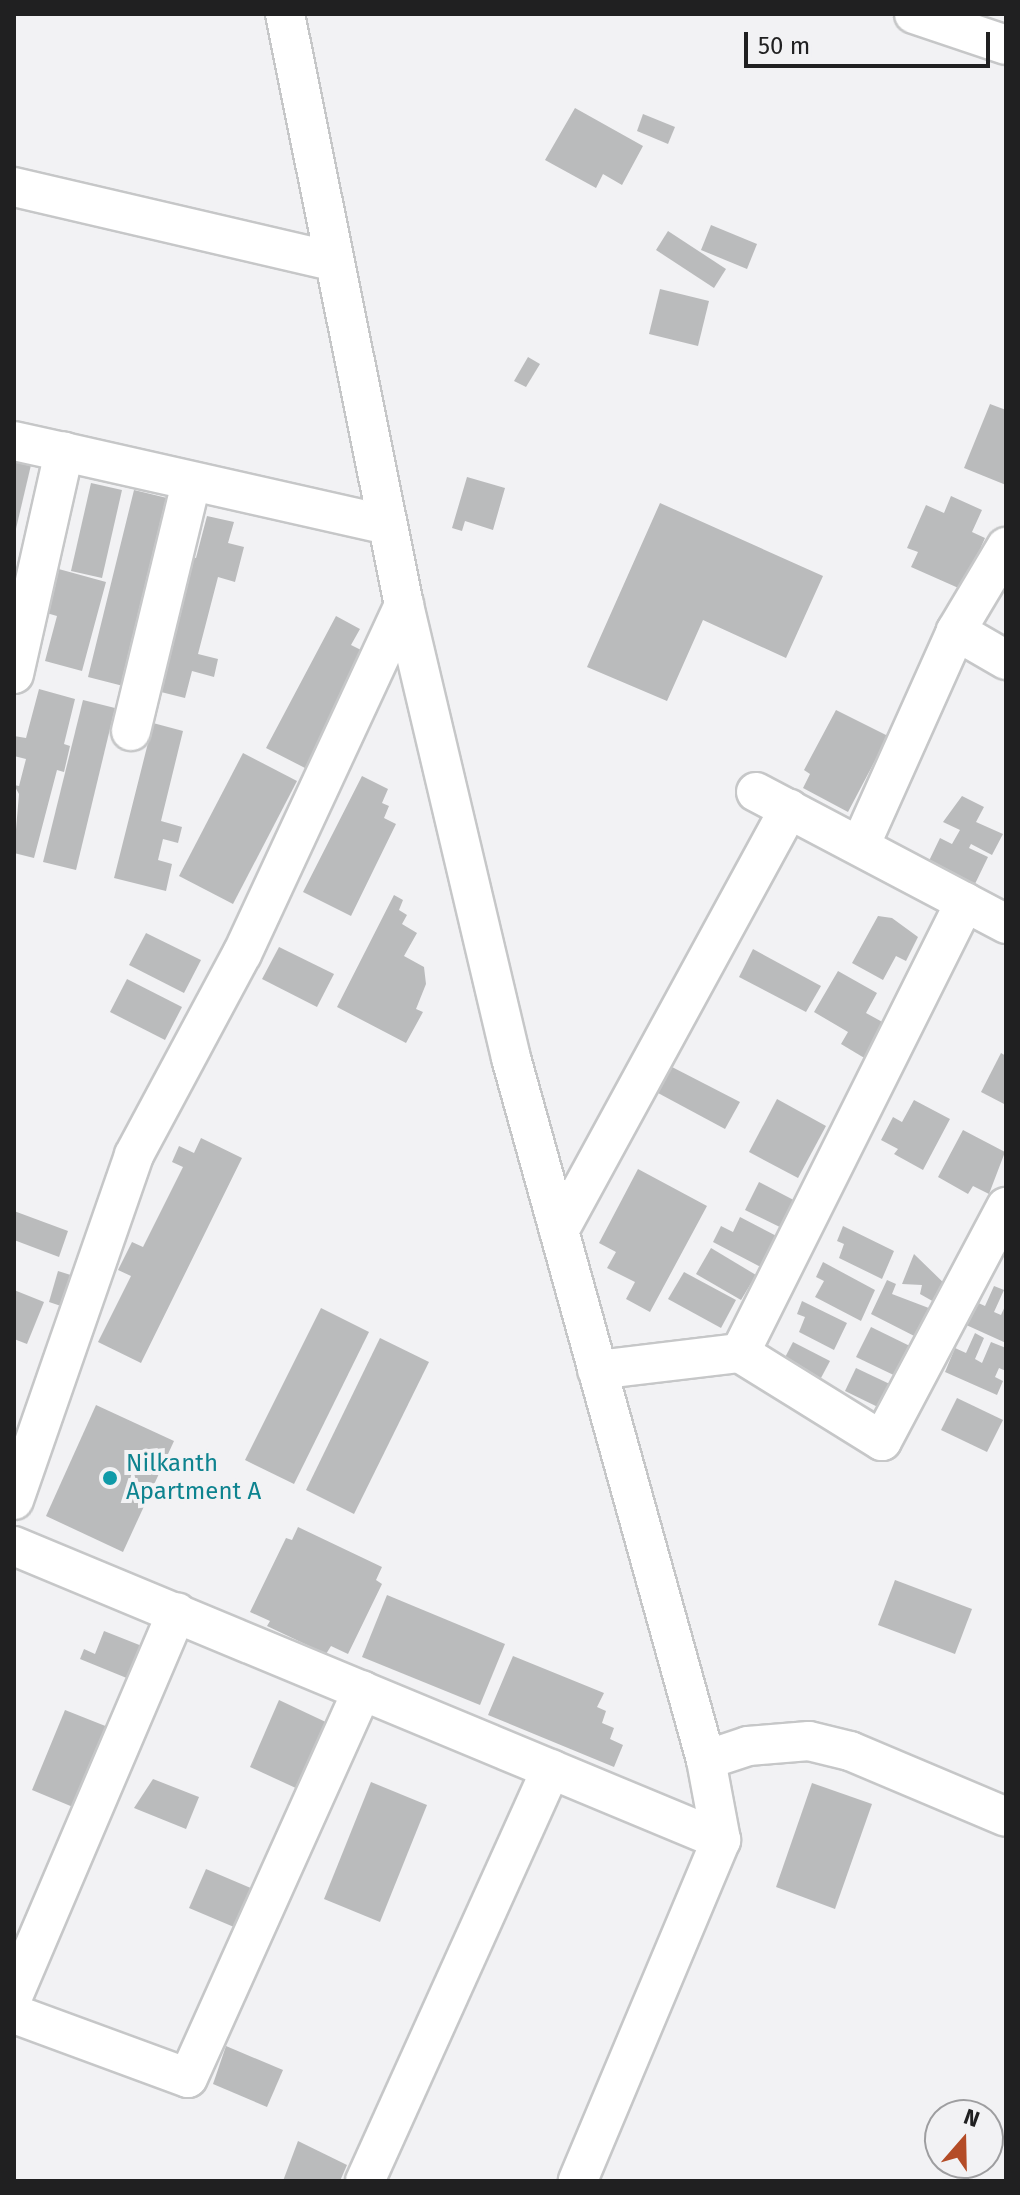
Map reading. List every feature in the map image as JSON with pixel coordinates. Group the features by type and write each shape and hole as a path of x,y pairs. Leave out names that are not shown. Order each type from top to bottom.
{"street":[{"path":"285,14 404,605 511,1058 706,1760 721,1840 578,2181"},
{"path":"914,14 1006,45"},
{"path":"14,187 333,261"},
{"path":"14,441 387,525"},
{"path":"14,674 64,452"},
{"path":"131,731 191,483"},
{"path":"860,846 956,631 1006,547"},
{"path":"14,1500 134,1155 242,954 404,605"},
{"path":"956,631 1006,660"},
{"path":"756,792 1006,924"},
{"path":"559,1231 789,809"},
{"path":"740,1353 965,902"},
{"path":"597,1370 740,1353 882,1441 1006,1207"},
{"path":"14,1546 721,1840"},
{"path":"14,1994 177,1612"},
{"path":"14,2014 188,2078 362,1690"},
{"path":"706,1760 748,1746 809,1741 850,1751 1006,1817"},
{"path":"365,2181 551,1769"}],"building":[{"path":"575,108 643,146 622,185 603,174 596,188 545,160"},
{"path":"643,114 675,127 668,144 637,131"},
{"path":"711,225 757,244 747,269 701,250"},
{"path":"668,231 726,269 714,288 656,250"},
{"path":"660,289 709,301 698,346 649,334"},
{"path":"528,357 540,364 526,387 514,381"},
{"path":"990,404 1006,410 1006,485 964,468"},
{"path":"14,461 31,465 15,533 14,532"},
{"path":"467,477 505,488 493,530 465,521 462,531 452,528"},
{"path":"91,483 122,490 102,578 71,571"},
{"path":"134,490 167,498 127,659 138,662 131,688 88,677"},
{"path":"951,496 982,510 972,532 985,538 981,547 991,551 972,594 911,567 918,552 907,548 926,505 944,513"},
{"path":"660,503 823,576 786,658 703,620 667,701 587,667"},
{"path":"207,516 234,522 228,543 244,547 235,582 218,577 198,654 218,659 214,677 192,671 185,698 157,691 189,576 180,574 185,556 196,558"},
{"path":"55,568 106,582 82,671 45,661 57,616 43,612"},
{"path":"336,616 360,629 351,645 367,653 325,744 320,740 305,768 266,748"},
{"path":"39,689 75,699 64,744 70,746 64,772 57,770 34,858 14,853 19,794 14,785 19,786 26,759 14,756 14,736 26,738"},
{"path":"83,700 115,708 76,870 43,862"},
{"path":"836,710 888,736 848,812 803,788 810,774 804,770"},
{"path":"153,723 183,731 161,821 182,827 178,843 163,839 158,860 172,864 166,891 114,878"},
{"path":"243,753 297,781 233,904 179,876"},
{"path":"362,776 388,789 382,803 389,806 384,818 396,824 351,916 303,892"},
{"path":"962,796 984,807 976,822 1003,834 992,855 971,844 969,848 988,857 973,888 927,865 940,838 952,844 960,830 943,822"},
{"path":"394,895 403,900 399,910 407,915 402,924 417,933 404,956 424,967 426,984 416,1009 423,1012 406,1043 337,1007"},
{"path":"878,916 892,918 918,937 906,961 896,956 883,980 852,963"},
{"path":"146,933 201,960 184,993 129,965"},
{"path":"279,947 334,974 317,1007 262,979"},
{"path":"753,949 821,986 806,1012 739,977"},
{"path":"838,971 877,993 866,1013 886,1024 866,1059 841,1044 848,1032 814,1012"},
{"path":"127,979 182,1007 165,1040 110,1012"},
{"path":"1001,1053 1006,1056 1006,1105 981,1092"},
{"path":"672,1067 740,1102 725,1129 658,1093"},
{"path":"777,1099 826,1126 798,1178 749,1152"},
{"path":"914,1100 950,1119 923,1170 894,1154 898,1149 881,1140 893,1117 902,1122"},
{"path":"963,1130 1005,1152 989,1194 973,1186 968,1194 938,1177"},
{"path":"201,1138 242,1158 141,1363 98,1342 131,1276 118,1270 132,1242 143,1247 183,1167 172,1162 179,1146 194,1153"},
{"path":"638,1169 707,1206 650,1312 626,1299 635,1282 607,1268 616,1252 599,1243"},
{"path":"759,1182 807,1207 794,1234 745,1210"},
{"path":"14,1211 68,1231 59,1257 14,1240"},
{"path":"740,1217 790,1243 774,1274 713,1242 721,1226 733,1232"},
{"path":"843,1226 894,1251 882,1279 839,1258 844,1244 837,1241"},
{"path":"711,1248 756,1275 741,1300 696,1274"},
{"path":"914,1254 950,1289 943,1307 920,1294 922,1285 902,1284"},
{"path":"823,1262 875,1290 861,1321 815,1297 824,1281 816,1277"},
{"path":"58,1271 77,1277 67,1308 49,1302"},
{"path":"684,1272 736,1300 721,1328 668,1299"},
{"path":"887,1280 896,1284 892,1294 934,1310 928,1343 871,1314"},
{"path":"994,1286 1004,1290 994,1312 1001,1315 1006,1304 1006,1343 964,1324 974,1301 985,1306"},
{"path":"14,1290 44,1302 27,1344 14,1339"},
{"path":"802,1301 847,1323 834,1350 799,1332 805,1317 797,1314"},
{"path":"321,1308 369,1332 294,1484 245,1460"},
{"path":"871,1327 918,1350 904,1380 856,1357"},
{"path":"975,1333 984,1338 975,1359 982,1363 991,1342 1006,1348 1006,1371 999,1368 995,1377 1003,1381 997,1395 945,1372 955,1348 966,1353"},
{"path":"380,1338 429,1362 354,1514 306,1490"},
{"path":"793,1342 830,1361 812,1395 778,1371"},
{"path":"856,1368 896,1387 884,1410 845,1391"},
{"path":"957,1398 1003,1420 987,1452 941,1430"},
{"name":"Nilkanth Apartment A","path":"96,1405 174,1441 123,1552 46,1516"},
{"path":"298,1527 382,1567 376,1580 382,1584 348,1654 331,1646 326,1654 267,1626 270,1621 250,1612 286,1538 292,1540"},
{"path":"895,1580 972,1609 955,1654 878,1625"},
{"path":"387,1595 505,1644 480,1705 362,1657"},
{"path":"104,1631 147,1648 134,1681 80,1659 84,1649 95,1654"},
{"path":"513,1656 604,1693 597,1707 606,1711 602,1723 614,1728 610,1739 623,1745 614,1767 488,1715"},
{"path":"279,1700 330,1724 298,1789 250,1767"},
{"path":"65,1710 118,1731 85,1812 32,1790"},
{"path":"153,1779 199,1797 186,1829 134,1808"},
{"path":"371,1782 427,1805 380,1922 324,1899"},
{"path":"812,1783 872,1804 835,1909 776,1887"},
{"path":"206,1869 258,1891 241,1930 189,1908"},
{"path":"226,2046 283,2070 267,2107 213,2084"},
{"path":"298,2141 347,2165 340,2181 283,2181"}],"place":[{"name":"Nilkanth Apartment A","path":"110,1478"}]}
